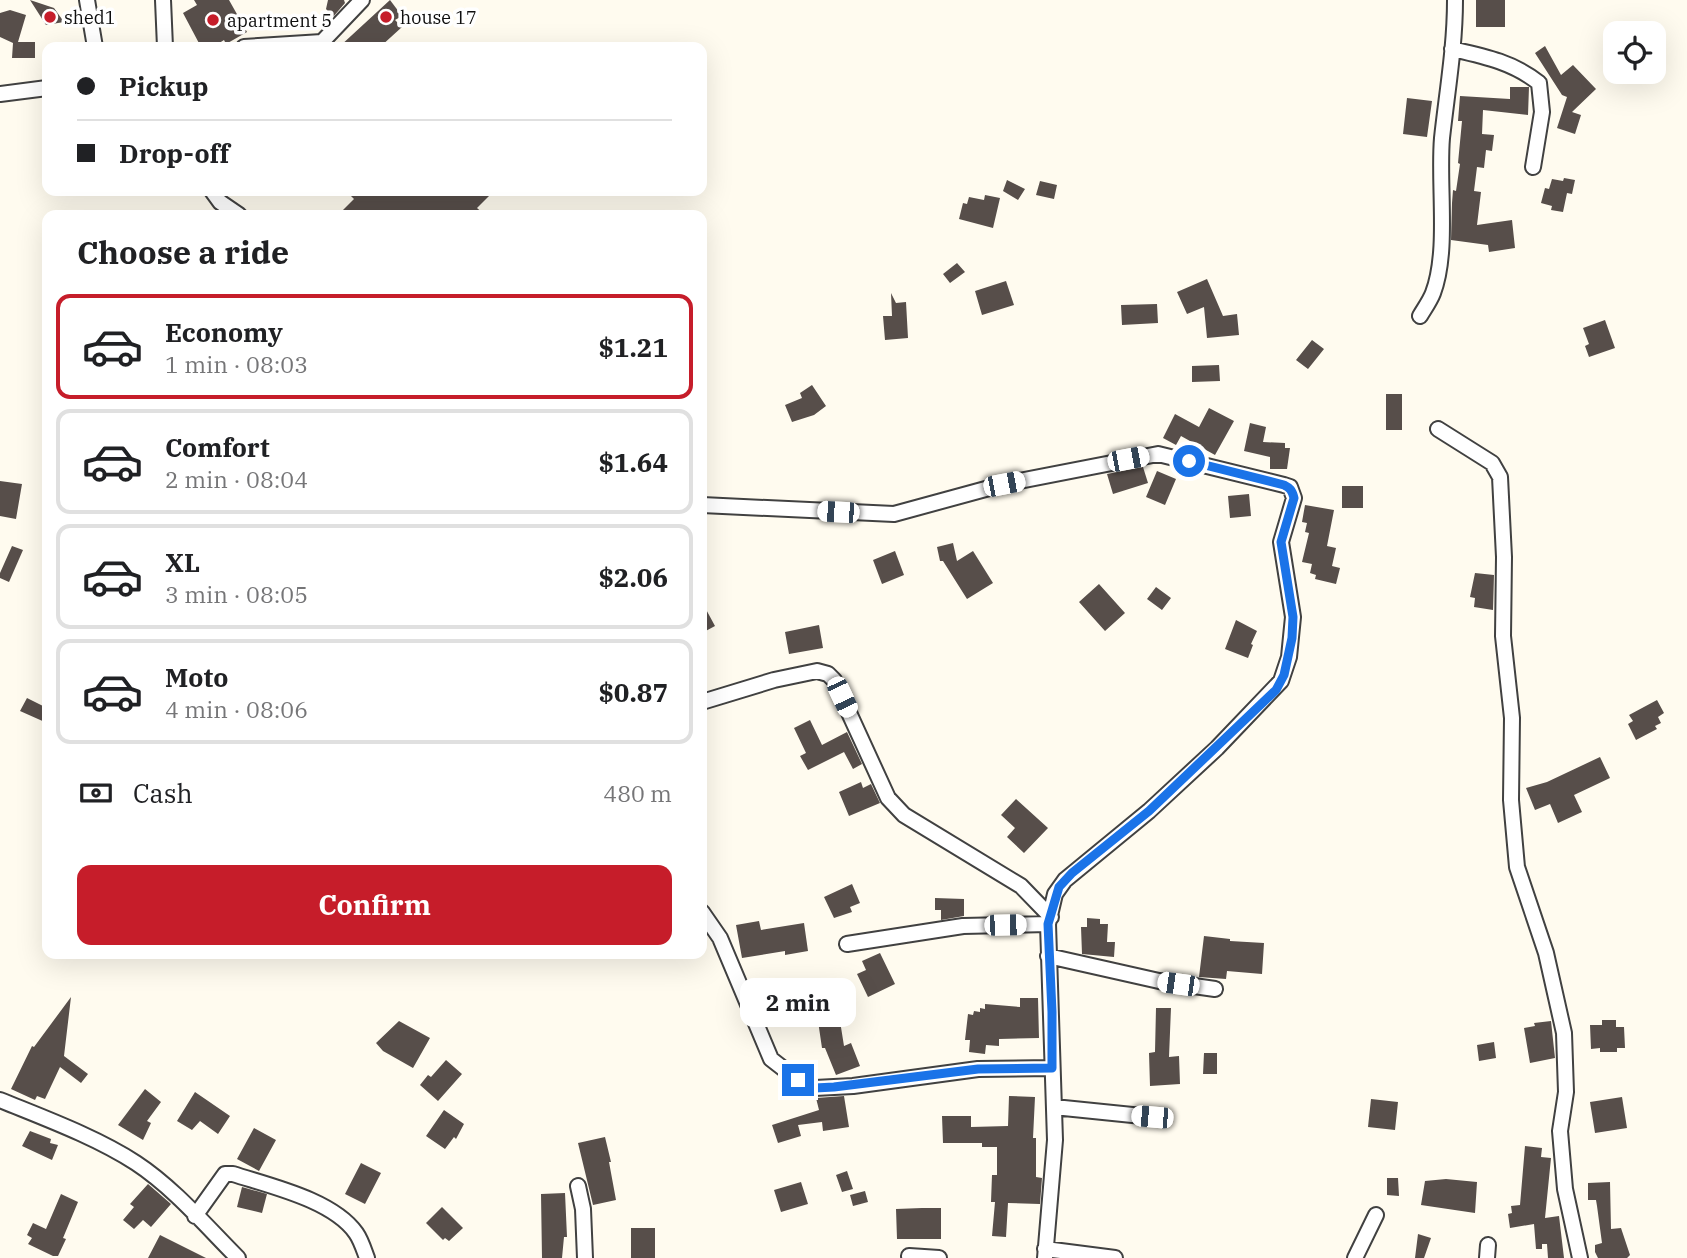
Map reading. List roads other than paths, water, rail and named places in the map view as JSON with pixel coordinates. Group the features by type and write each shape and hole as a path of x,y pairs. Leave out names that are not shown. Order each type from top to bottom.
{"street":[{"path":"88,0 94,42"},
{"path":"163,0 165,42"},
{"path":"322,42 362,0"},
{"path":"1420,316 1432,295 1439,255 1442,139 1455,0"},
{"path":"1452,49 1524,70 1539,83 1542,111 1533,167"},
{"path":"0,94 42,89"},
{"path":"216,196 232,210"},
{"path":"1438,429 1492,463 1500,477 1504,557 1503,636 1512,718 1511,800 1517,867 1546,953 1564,1033 1566,1092 1560,1131 1564,1189 1580,1258"},
{"path":"707,505 894,514 1004,484 1158,454 1290,487 1294,498 1281,542 1293,617 1289,657 1281,681 1217,748 1149,811 1072,873 1055,894 1049,921 1048,956 1055,1140 1045,1254 1115,1258"},
{"path":"707,700 774,680 817,671 828,674 834,680 881,784 894,806 904,815 1021,886 1049,921"},
{"path":"707,919 720,938 771,1059 798,1080 815,1088 853,1086 978,1069 1052,1068"},
{"path":"848,944 963,926 1049,921"},
{"path":"1048,956 1159,981 1215,989"},
{"path":"0,1100 81,1135 136,1163 168,1189 238,1258"},
{"path":"1054,1107 1152,1117"},
{"path":"195,1216 225,1174 233,1174 321,1205 340,1216 357,1233 367,1258"},
{"path":"578,1186 583,1209 585,1258"},
{"path":"1355,1258 1376,1215"},
{"path":"909,1256 939,1258"}],"place":[{"name":"shed1","path":"50,17"},
{"name":"house 17","path":"386,17"},
{"name":"apartment 5","path":"213,20"}]}
